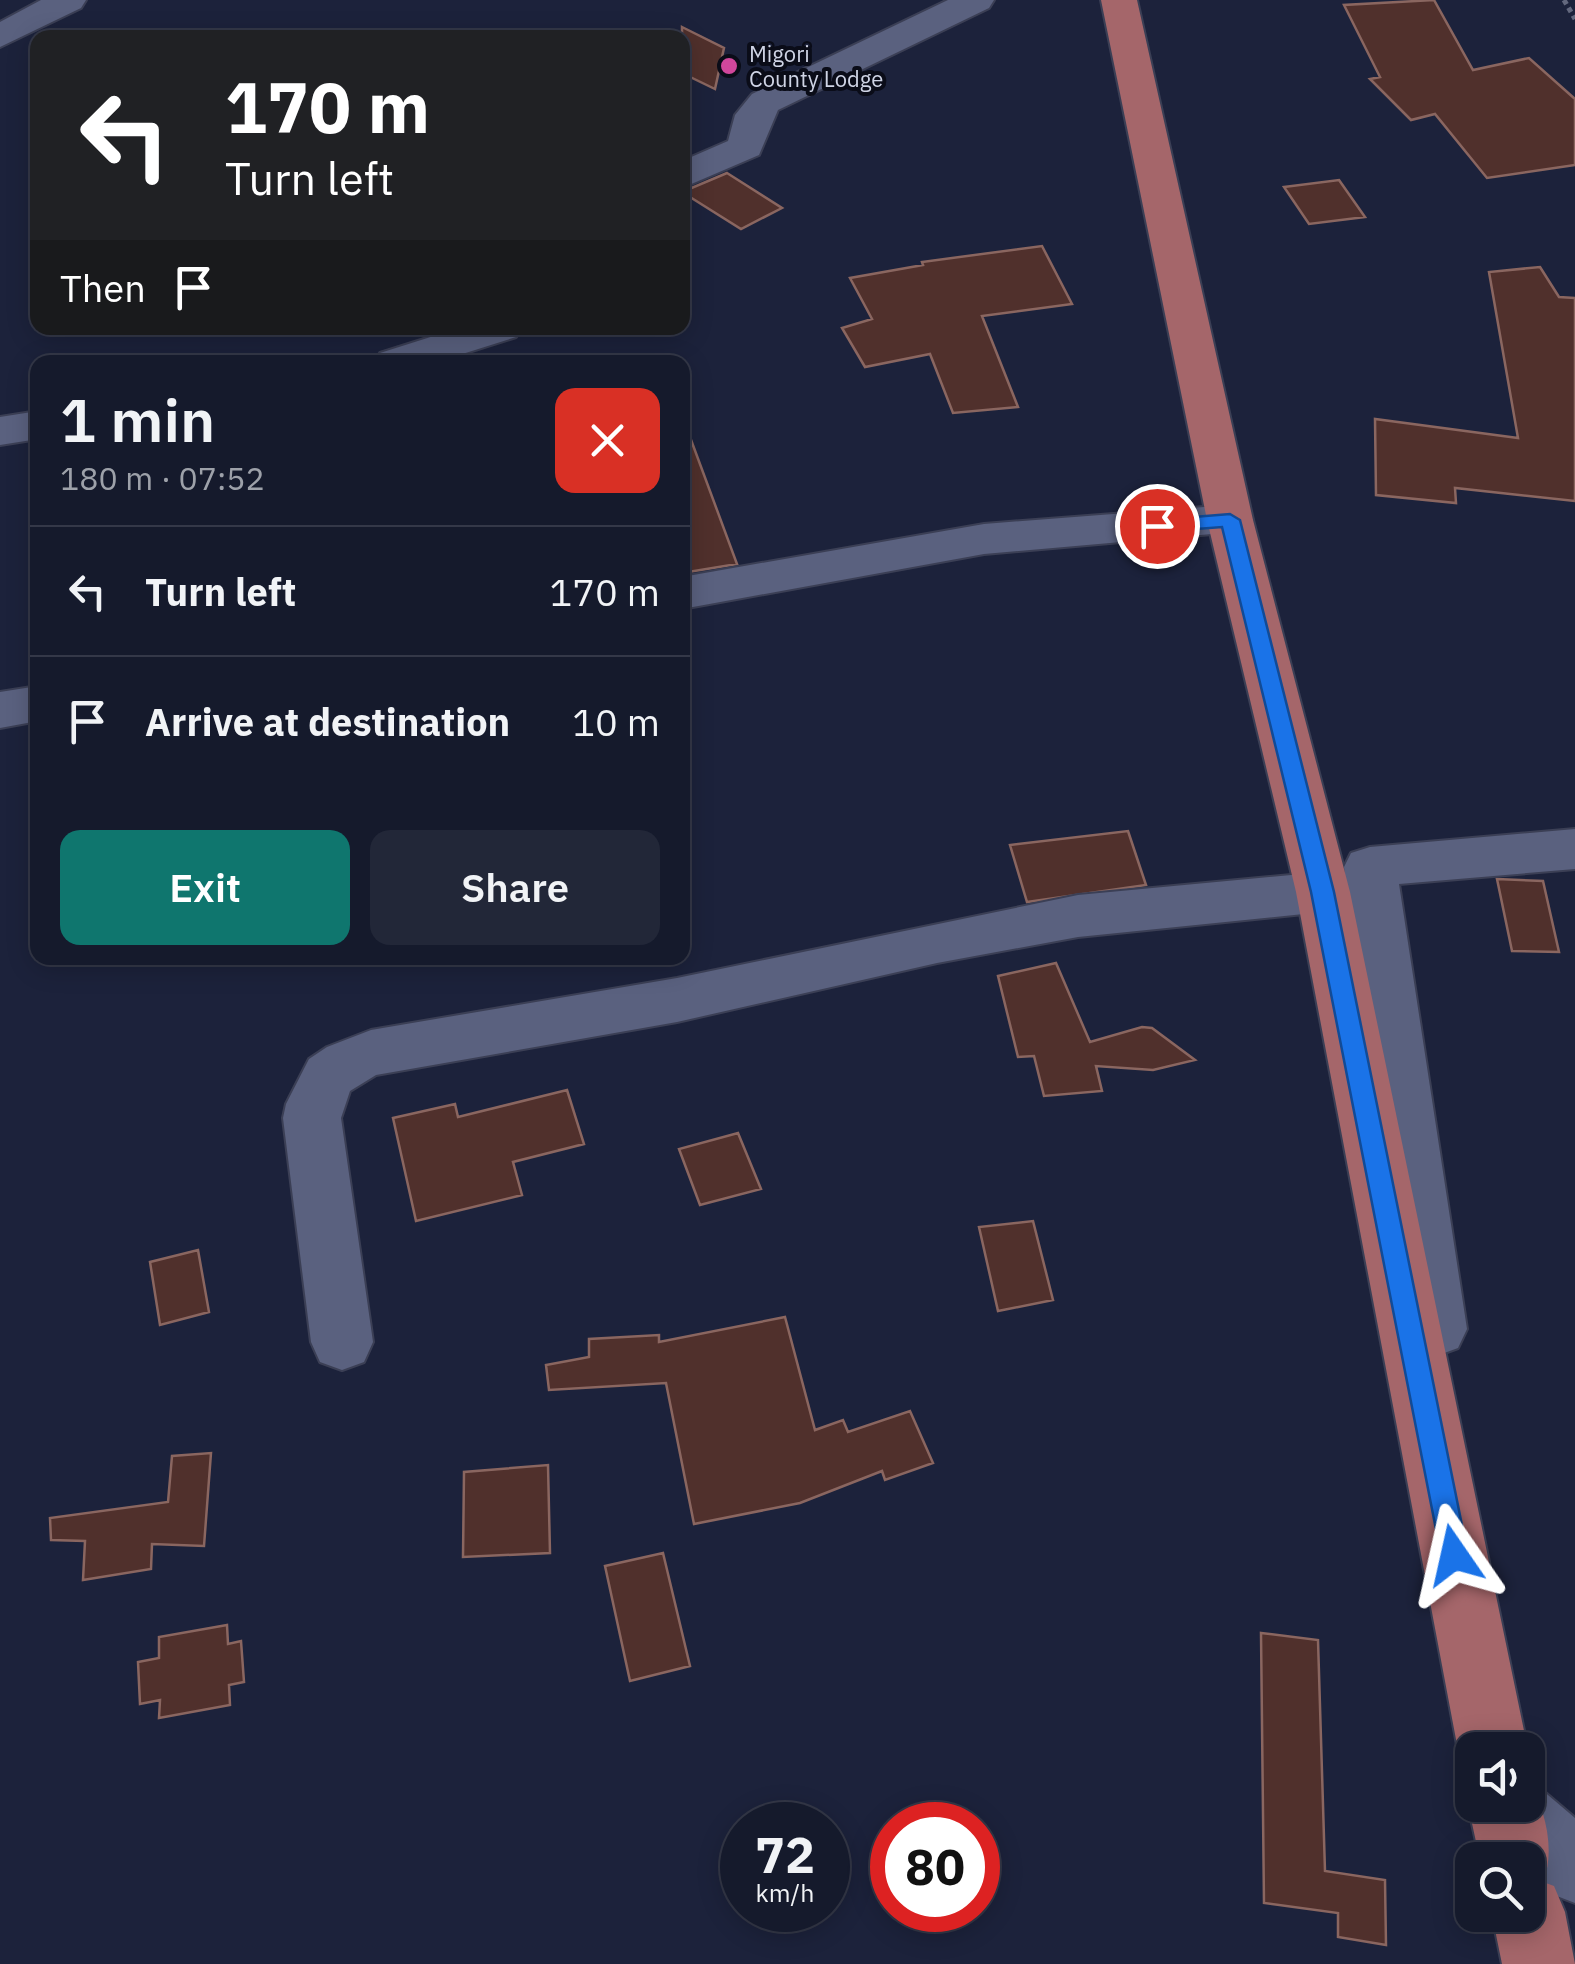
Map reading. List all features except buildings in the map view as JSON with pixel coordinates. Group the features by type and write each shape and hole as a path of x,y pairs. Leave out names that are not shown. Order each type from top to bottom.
{"highway":[{"path":"1119,0 1230,520 1322,892 1491,1732"},
{"path":"1532,1932 1539,1964"}],"street":[{"path":"0,36 68,0"},
{"path":"690,172 745,147 754,115 766,102 976,0"},
{"path":"417,355 479,335"},
{"path":"0,431 30,426"},
{"path":"690,592 984,539 1230,520"},
{"path":"0,710 30,704"},
{"path":"1492,1732 1370,867 1575,849"},
{"path":"342,1342 312,1118 315,1090 325,1075 346,1062 372,1053 677,1000 937,942 1078,916 1322,892"},
{"path":"1525,1822 1575,1867"}],"path":[{"path":"1564,0 1575,19"}],"place":[{"name":"Migori County Lodge","path":"729,66"}],"route":[{"path":"1157,526 1230,520 1322,892 1454,1555"}]}
